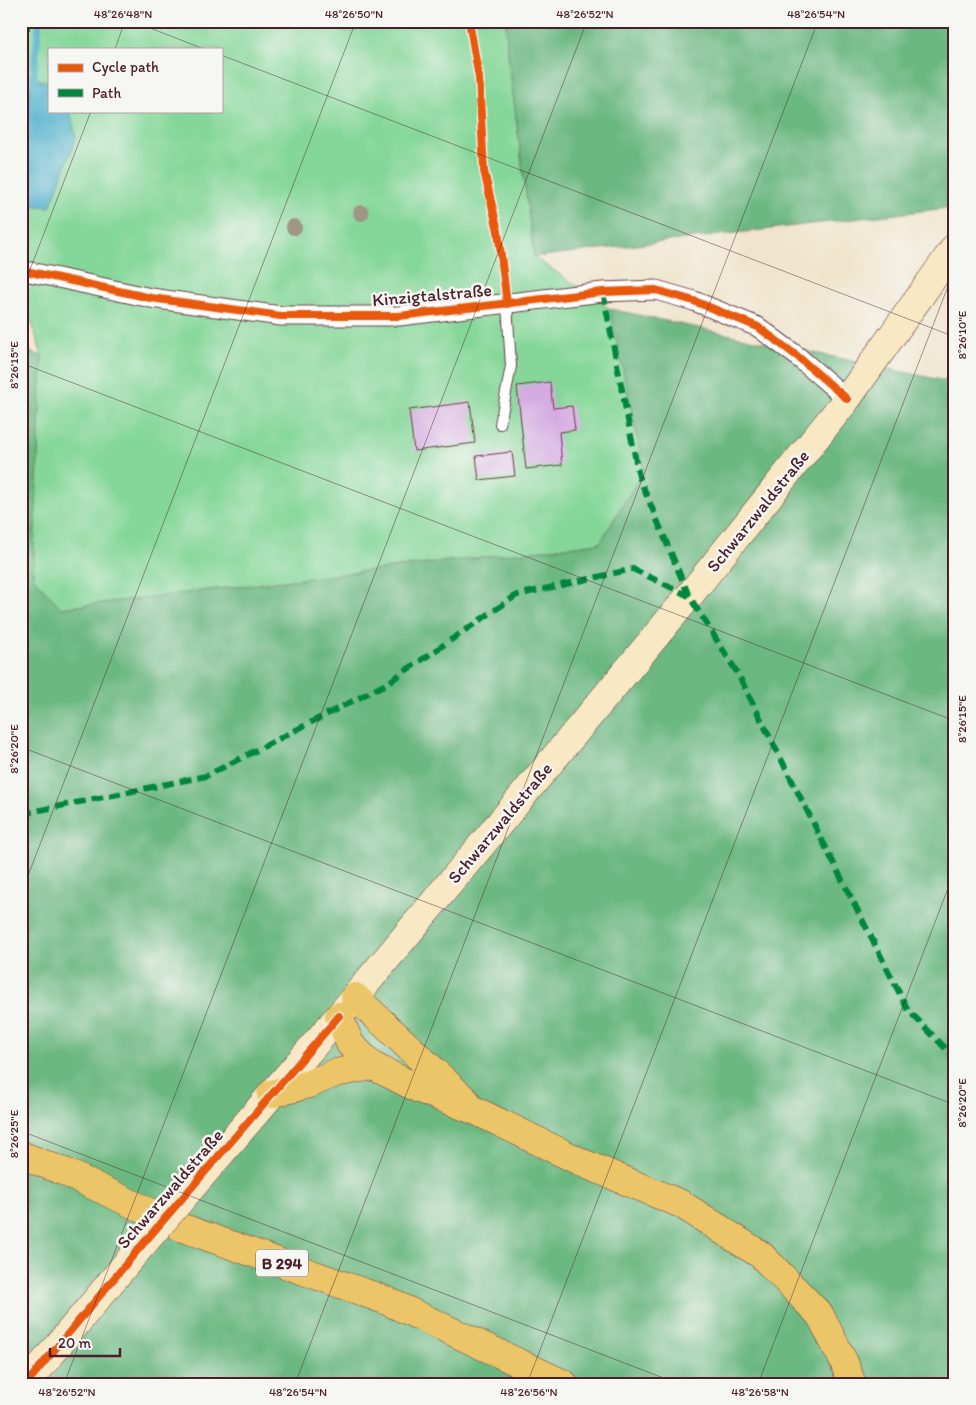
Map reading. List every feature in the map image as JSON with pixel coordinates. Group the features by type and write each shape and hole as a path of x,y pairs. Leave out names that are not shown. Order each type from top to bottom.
{"main road":[{"name":"Schwarzwaldstraße","path":"26,1384 136,1252 347,1006 639,657 847,399 955,247"},
{"path":"347,1006 350,1044 373,1066 419,1089 476,1111 584,1164 681,1204 761,1255 820,1315 845,1376"},
{"path":"347,1006 476,1111"},
{"path":"271,1094 309,1084 335,1073 373,1066"},
{"name":"B 294","path":"21,1155 65,1172 183,1228 385,1300 564,1384"}],"street":[{"name":"Kinzigtalstraße","path":"21,270 151,298 281,316 400,316 603,292 656,290 694,301 758,327 797,356 847,399"}],"lane":[{"path":"500,424 511,366 507,304"}],"green space":[{"path":"25,21 506,21 507,46 534,257 610,309 644,470 600,543 61,608 33,577 42,356 21,287 21,63"},
{"path":"506,21 955,21 955,207 534,257 507,46"},
{"path":"610,309 955,383 955,1384 21,1384 21,349 42,356 33,577 61,608 600,543 644,470"}],"water":[{"path":"31,78 48,82 48,112 70,112 76,138 50,207 21,205 21,178"}],"building":[{"path":"550,382 553,408 572,406 575,430 559,432 562,465 526,469 517,386"},
{"path":"470,402 475,443 414,451 409,410"},
{"path":"512,452 515,476 479,480 476,456"}],"waterway":[{"path":"33,86 39,21"},
{"path":"21,213 23,196"},
{"path":"21,421 21,430"}],"marked path":[{"path":"21,27 30,27"},
{"path":"603,292 639,477 689,596 738,674 908,1010 955,1058"},
{"path":"21,814 206,776 386,684 517,595 633,569 689,596"}],"cycle path":[{"path":"469,21 479,78 484,171 498,231 507,304"},
{"path":"21,270 151,298 281,316 399,316 603,292 656,290 694,301 758,327 797,356 847,399"},
{"path":"26,1384 136,1252 339,1016"}]}
